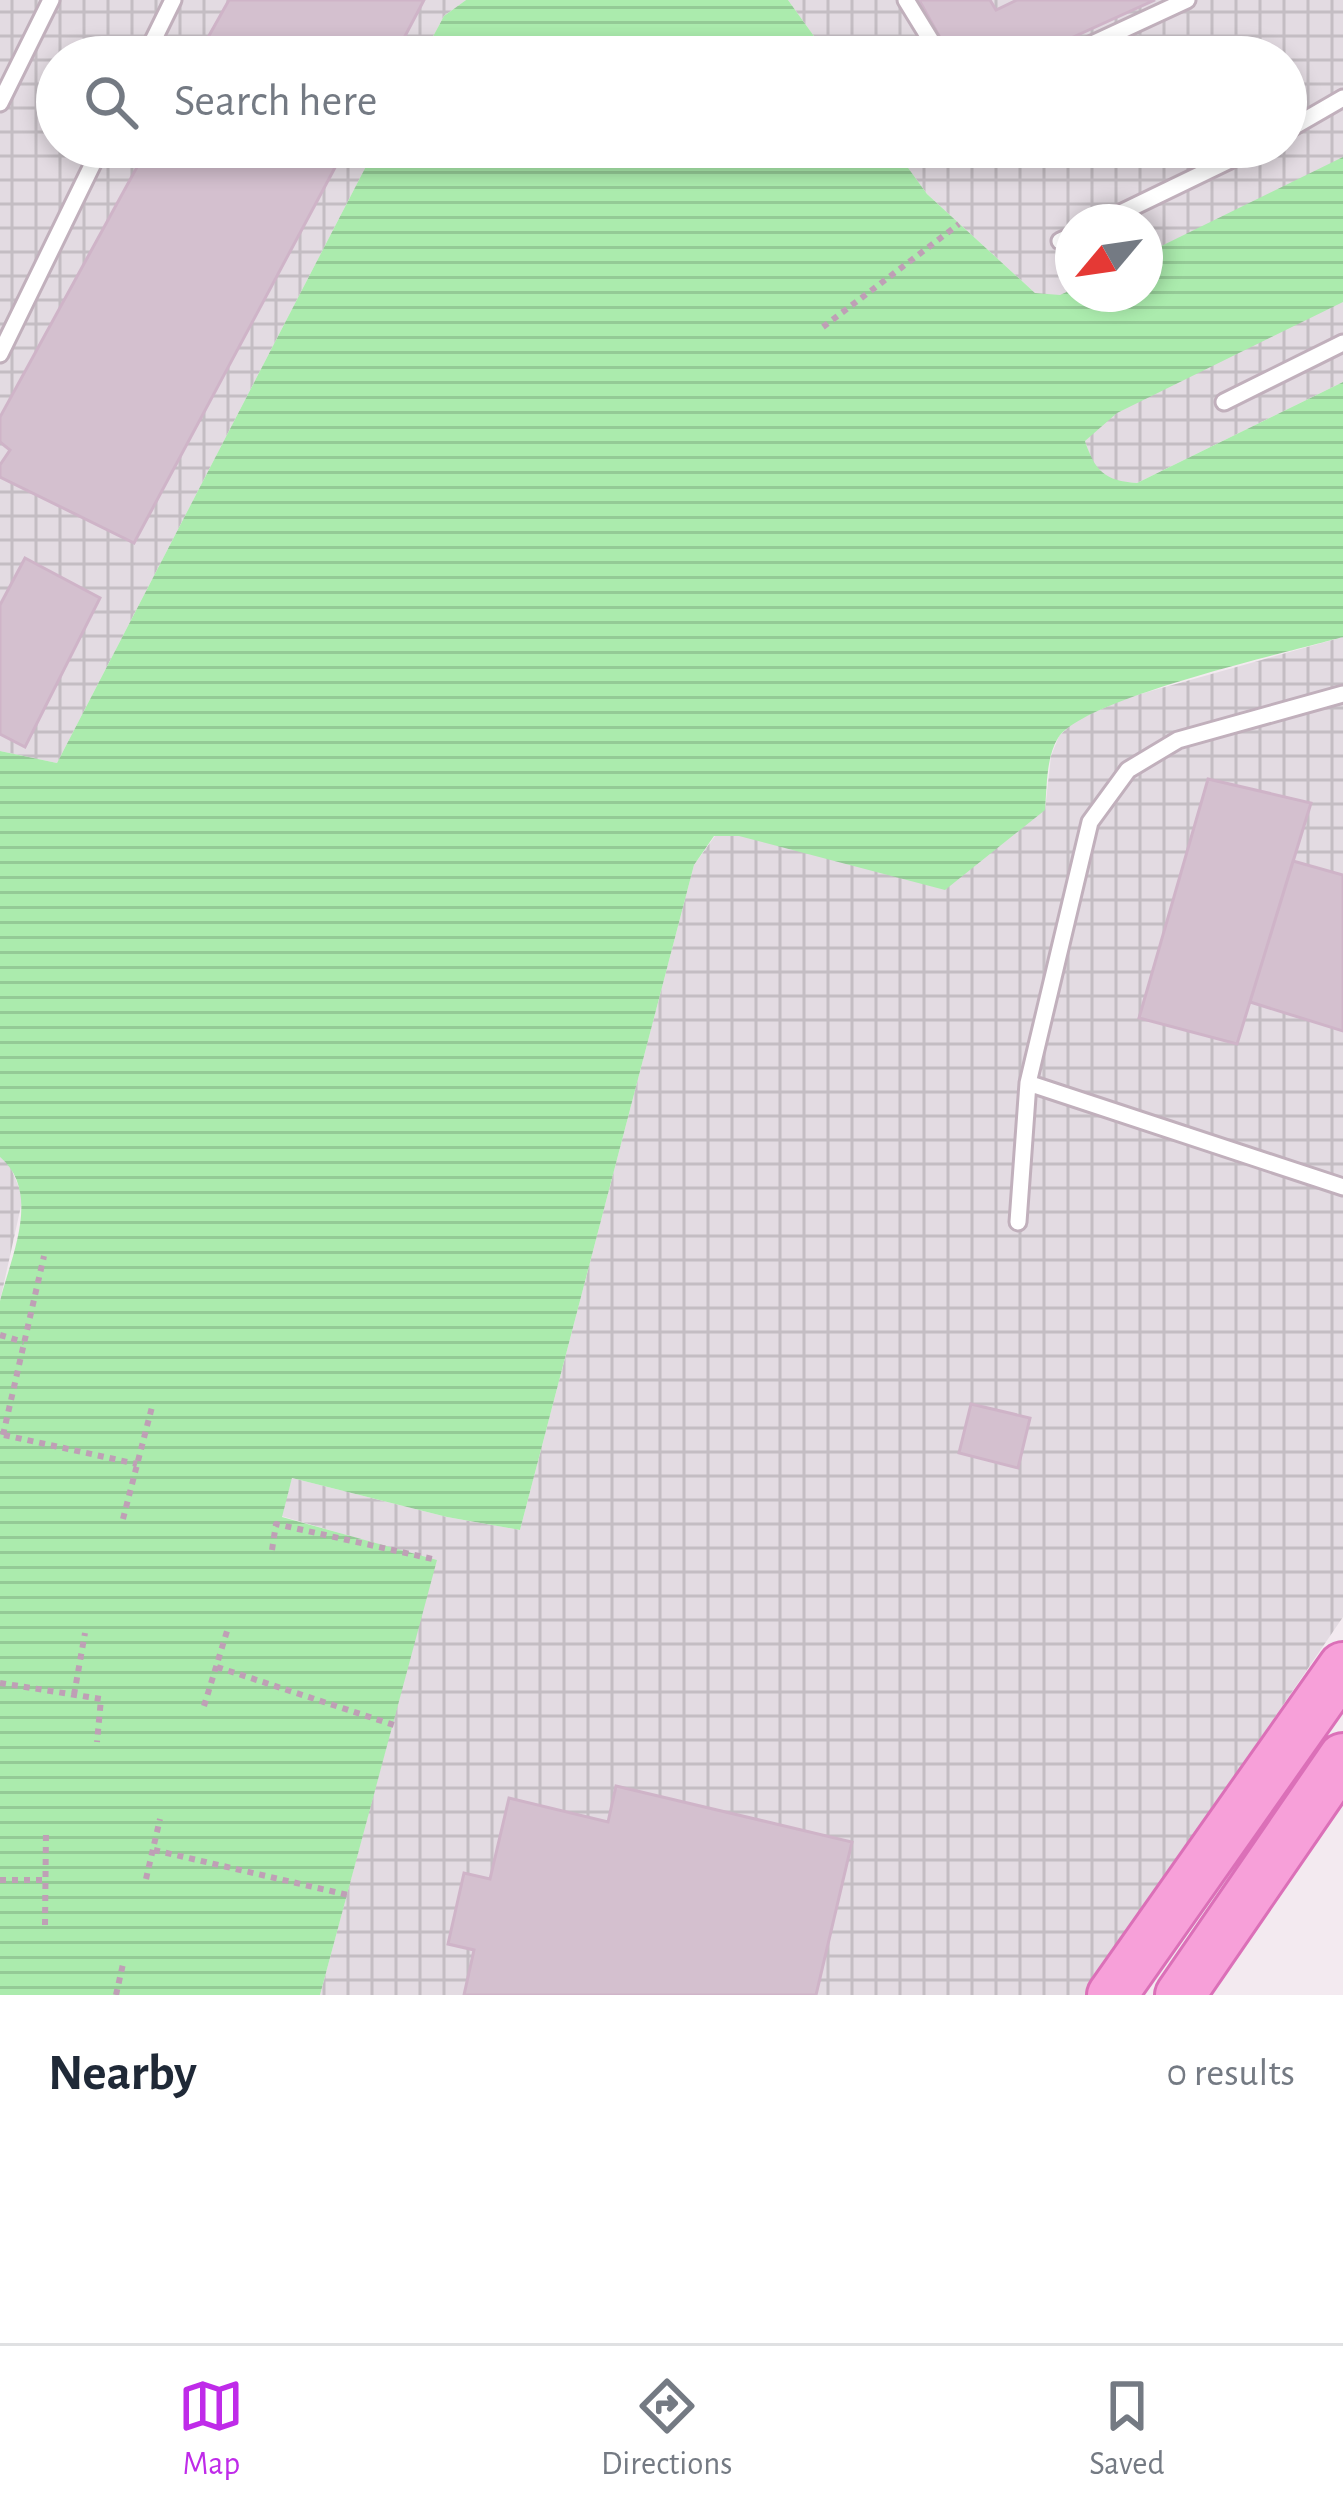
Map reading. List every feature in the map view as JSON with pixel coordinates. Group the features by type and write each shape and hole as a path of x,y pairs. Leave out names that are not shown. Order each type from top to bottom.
{"main road":[{"path":"1112,1995 1343,1667"},
{"path":"1180,1995 1343,1758"},
{"path":"1223,1836 1270,1863"}],"lane":[{"path":"0,103 51,0"},
{"path":"155,36 173,0"},
{"path":"907,0 928,36"},
{"path":"1109,36 1187,0"},
{"path":"1307,118 1343,98"},
{"path":"0,354 91,168"},
{"path":"1139,204 1214,168"},
{"path":"1224,402 1343,343"},
{"path":"1018,1222 1028,1083 1090,822 1128,770 1178,740 1343,694"},
{"path":"1028,1083 1343,1187"}],"path":[{"path":"823,327 959,224"},
{"path":"44,1256 1,1434 137,1464"},
{"path":"0,1336 24,1342"},
{"path":"123,1519 153,1403"},
{"path":"272,1550 276,1524 436,1560"},
{"path":"204,1706 228,1628"},
{"path":"74,1695 85,1633"},
{"path":"217,1667 394,1725"},
{"path":"0,1683 101,1699 97,1742"},
{"path":"146,1879 160,1819"},
{"path":"45,1925 46,1830"},
{"path":"154,1850 348,1895"},
{"path":"0,1880 45,1880"},
{"path":"116,1995 123,1964"}],"shaded area":[{"path":"0,0 466,0 444,16 433,36 36,36 36,168 365,168 57,763 0,751"},
{"path":"466,0 788,0 814,36 433,36 444,16"},
{"path":"788,0 1343,0 1343,382 1137,483 1111,481 1093,464 1085,441 1063,312 1163,312 1163,204 1055,204 1055,295 1035,293 927,194 908,168 1307,168 1307,36 814,36"},
{"path":"1343,157 1343,302 1117,413 1085,441 1103,472 1137,483 1343,382 1343,637 1145,692 1075,723 1054,746 1045,810 945,890 739,836 714,836 694,865 520,1530 292,1478 282,1517 437,1560 320,1995 0,1995 0,1301 21,1207 13,1172 0,1157 0,751 57,763 365,168 908,168 927,194 1035,293 1055,295 1055,312 1163,312 1163,245"},
{"path":"1343,637 1343,1617 1085,1995 320,1995 436,1561 281,1516 292,1478 520,1530 694,865 715,836 1045,810 1051,756 1059,736 1075,721 1126,698"},
{"path":"0,1157 10,1166 23,1197 0,1301"}],"building":[{"path":"229,0 424,0 405,36 209,36"},
{"path":"919,0 990,0 996,10 1017,0 1155,0 1075,36 939,36"},
{"path":"136,168 335,168 134,543 0,477 0,465 10,450 0,442 0,417"},
{"path":"25,558 100,598 25,747 0,734 0,605"},
{"path":"1208,779 1311,803 1237,1044 1139,1018"},
{"path":"1293,861 1343,875 1343,1031 1250,1002"},
{"path":"971,1404 1030,1418 1018,1468 959,1453"},
{"path":"616,1786 852,1842 816,1995 464,1995 474,1950 448,1944 464,1873 490,1879 509,1798 608,1822"}]}
